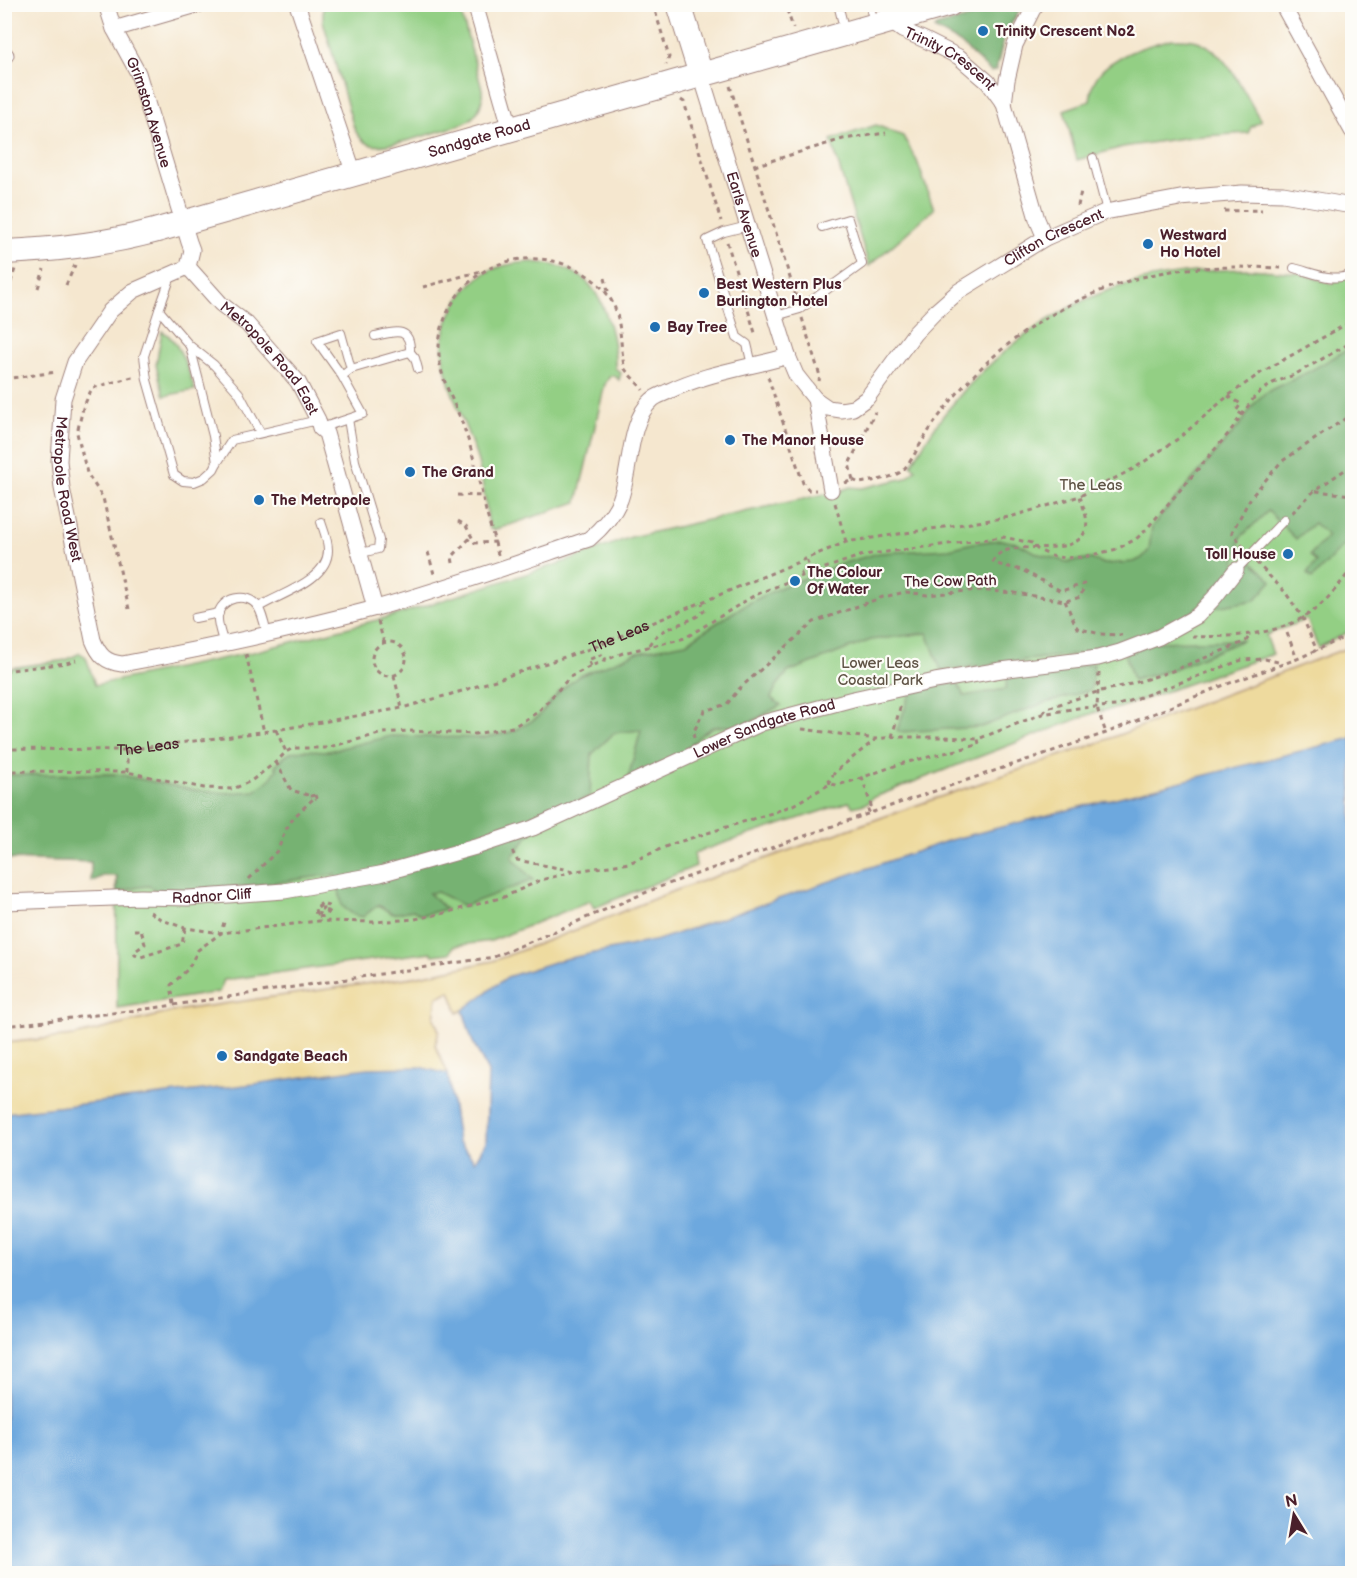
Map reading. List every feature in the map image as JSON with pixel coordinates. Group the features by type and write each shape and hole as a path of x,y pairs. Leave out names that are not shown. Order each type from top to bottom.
{"main road":[{"name":"Earls Avenue","path":"679,4 701,75"},
{"name":"Sandgate Road","path":"10,260 59,248 110,241 184,223 846,35 879,18 950,4"}],"street":[{"name":"Grimston Avenue","path":"106,4 114,29 138,73 184,223"},
{"path":"114,29 200,4"},
{"path":"297,4 354,174"},
{"path":"475,4 511,130"},
{"name":"Trinity Crescent","path":"1004,105 1007,80 1016,45 1033,9 1038,4"},
{"path":"1282,4 1353,131"},
{"name":"Trinity Crescent","path":"879,18 958,57 988,82 1004,105 1037,219 1045,238"},
{"name":"Earls Avenue","path":"701,75 788,356 796,375 814,399 831,490"},
{"name":"Clifton Crescent","path":"814,399 828,408 841,410 852,408 867,398 914,334 934,313 969,285 1045,238 1107,212 1180,198 1242,193 1283,194 1353,206"},
{"path":"184,223 192,250 188,267"},
{"name":"Metropole Road West","path":"188,267 133,291 110,312 75,362 63,399 58,461 93,640 103,659 122,664 224,645"},
{"name":"Metropole Road East","path":"188,267 221,304 247,324 298,381 319,424 326,433 375,608"},
{"path":"224,645 375,608 589,539 603,527 613,514 620,499 630,450 640,418 652,399 678,387 788,356"},
{"name":"Lower Sandgate Road","path":"284,891 380,874 504,837 571,812 762,723 968,675 1102,657 1158,637 1197,616 1236,570"},
{"path":"140,881 141,897"},
{"name":"Radnor Cliff","path":"4,902 141,897 188,898 284,891"}],"lane":[{"path":"837,4 846,35"},
{"path":"1093,158 1107,212"},
{"path":"776,315 800,309 862,264 848,219 822,227"},
{"path":"748,226 724,232 707,240 736,337 747,344 758,364"},
{"path":"1294,268 1335,279 1343,279 1353,274"},
{"path":"173,272 144,356 146,374 174,475 183,481 194,482 204,478 214,469 232,440 260,432 319,424 363,414 342,376 317,341 341,333 351,369"},
{"path":"159,310 190,346 214,365 239,393 260,432"},
{"path":"375,336 398,331 404,333 411,343 410,352 415,358 418,369"},
{"path":"190,346 213,436 217,463"},
{"path":"342,376 351,369 410,352"},
{"path":"348,418 355,461 379,540 378,549 361,554"},
{"path":"1236,570 1284,520"},
{"path":"259,608 307,582 316,573 328,553 321,522"},
{"path":"224,645 218,617 221,607 231,599 243,597 252,601 259,608 267,635"},
{"path":"195,618 219,613"}],"path":[{"path":"653,4 669,57 664,67"},
{"path":"787,10 794,33"},
{"path":"732,83 730,87 820,376 814,399"},
{"path":"677,97 684,102 724,232 758,364 771,388 803,483 809,490 831,490 853,480"},
{"path":"754,166 843,139 886,133"},
{"path":"1078,206 1081,191"},
{"path":"1217,212 1271,210"},
{"path":"423,287 520,259 535,258 552,261 581,272 598,284 609,296 617,310 624,368 652,399"},
{"path":"8,291 10,260"},
{"path":"66,285 75,263"},
{"path":"38,288 45,266"},
{"path":"878,405 849,464 853,480 859,483 900,472 963,386 1002,350 1054,314 1073,304 1121,284 1178,270 1237,267 1294,268"},
{"path":"486,269 472,279 457,295 441,332 439,355 448,391 464,427 496,542 501,569"},
{"path":"605,278 609,296"},
{"name":"The Leas","path":"4,749 127,750 264,732 402,708 462,691 592,648 846,542 1010,517 1080,496 1155,456 1228,396 1262,372 1353,321"},
{"path":"4,771 127,772 204,788 233,789 251,781 293,748 325,748 382,733 408,731 475,734 513,727 538,712 570,678 591,666 649,645 685,638 755,595 863,555 1003,537 1032,543 1037,549 1051,556 1065,558 1109,552 1128,544 1144,532 1243,415 1256,395 1273,383 1294,375 1353,342"},
{"path":"4,379 59,372"},
{"path":"129,609 103,498 87,473 78,432 83,408 92,388 146,374"},
{"path":"1228,396 1240,404 1236,411 1243,415"},
{"path":"1317,651 1303,618 1284,592 1232,532 1251,496 1281,462 1353,414"},
{"path":"1284,520 1314,491 1353,465"},
{"path":"831,490 846,542"},
{"path":"1314,491 1353,495"},
{"path":"457,495 483,496"},
{"path":"1037,549 1067,544 1084,534 1086,520 1080,496"},
{"path":"458,521 466,526 476,543 496,542"},
{"path":"453,562 452,557 471,537"},
{"path":"1128,544 1131,550"},
{"name":"The Cow Path","path":"697,752 693,733 704,711 727,704 740,688 814,622 883,597 906,592 927,595 977,590 1065,601 1081,597 1084,584 1061,591 1022,570 993,561 1000,553 1010,548 1037,549"},
{"path":"428,552 434,574"},
{"path":"802,576 800,571 809,567 806,558"},
{"path":"1158,637 1261,634 1303,618 1326,600 1353,569"},
{"path":"1065,601 1077,628 1100,633"},
{"path":"649,645 659,633 686,623 699,615 704,611 702,603"},
{"path":"375,608 384,643"},
{"path":"1287,633 1297,659"},
{"path":"4,1026 268,992 494,957 654,889 1106,733 1219,687 1317,651 1353,634"},
{"path":"1042,714 1047,708 1172,671 1232,647 1250,636"},
{"path":"244,641 264,732"},
{"path":"384,643 396,644 405,652 406,659 403,668 394,676 382,675 373,666 371,660 373,652 384,643"},
{"path":"592,648 595,657"},
{"path":"591,666 588,660 595,657 603,654 606,660"},
{"path":"796,728 876,739 892,737 978,739 1042,714 1078,708 1116,706 1242,660 1265,659 1284,664"},
{"path":"4,670 76,660"},
{"path":"1099,671 1097,708 1106,733"},
{"path":"394,676 402,708"},
{"path":"892,737 906,688"},
{"path":"276,730 286,752"},
{"path":"830,784 829,780 836,771 876,739"},
{"path":"122,898 128,904 143,907 162,921 221,933 318,921 415,920 504,897 541,880 629,863 672,844 793,805 830,784 837,785 900,764 979,744 978,739"},
{"path":"127,750 127,772"},
{"path":"239,894 253,873 278,849 294,817 312,798 291,790 276,762"},
{"path":"862,777 872,809 868,810 870,813"},
{"path":"504,837 518,860 576,872"},
{"path":"319,903 323,903 323,907 329,908 328,914 323,917 316,915 315,908 319,903"},
{"path":"174,1004 171,985 188,969 198,950 221,933 224,922"},
{"path":"134,930 141,930 144,937 145,944 134,952 135,955 141,957 182,944 185,927"}],"green space":[{"path":"323,4 459,5 482,89 482,101 478,111 460,125 415,138 380,145 372,145 362,140 353,125 323,21"},
{"path":"1020,5 1021,8 1005,34 996,70 991,72 960,43 934,29 936,27"},
{"path":"1172,39 1197,41 1220,56 1235,76 1261,121 1251,127 1248,133 1190,137 1123,147 1077,160 1064,110 1090,101 1093,84 1099,73 1117,59 1139,49"},
{"path":"876,125 903,136 917,161 934,209 869,266 831,140"},
{"path":"531,262 563,268 578,275 590,285 606,313 614,347 615,368 621,373 619,380 615,376 610,376 605,384 577,502 495,530 490,529 478,462 447,375 443,349 444,335 453,309 470,286 480,277 501,266"},
{"name":"Lower Leas Coastal Park","path":"1249,269 1299,273 1333,284 1340,274 1343,275 1352,270 1352,630 1318,648 1307,619 1266,635 1273,654 1119,708 1096,712 872,798 868,803 853,807 849,802 694,853 696,866 594,908 590,901 491,941 454,946 450,953 433,955 431,952 224,980 219,992 117,1008 116,775 5,775 4,669 66,660 80,653 86,657 95,685 249,653 396,615 573,559 631,537 825,494 829,498 850,487 862,488 906,478 916,469 911,465 932,431 963,392 1002,354 1045,322 1093,296 1134,282 1182,273"},
{"path":"162,331 179,349 195,390 164,396 156,365"},
{"path":"1352,347 1352,489 1349,490 1352,502 1352,541 1343,546 1312,579 1307,574 1316,562 1310,555 1328,536 1314,523 1296,539 1268,511 1241,537 1234,567 1191,614 1159,633 1077,654 941,670 927,633 871,640 788,672 776,687 771,698 781,705 740,728 713,727 703,733 679,756 628,778 641,730 614,733 592,754 590,796 544,815 512,857 533,880 464,906 437,892 429,893 446,909 421,915 413,910 393,914 378,905 363,917 354,915 342,906 336,874 206,892 157,891 150,886 117,892 117,876 103,876 91,882 91,862 5,859 5,775 116,774 193,790 228,793 255,791 271,778 277,769 275,766 292,752 329,751 391,736 484,738 514,731 537,718 560,691 579,676 638,652 686,643 743,606 779,588 844,563 879,553 949,549 973,543 1001,540 1017,543 1039,554 1067,562 1091,559 1104,564 1134,562 1142,558 1149,550 1152,526 1244,420 1261,396"},
{"path":"1250,560 1272,581 1255,600 1211,608"},
{"path":"1243,640 1171,670 1133,680 1125,654 1153,642"},
{"path":"1094,664 1091,690 1039,705 981,727 900,732 897,730 911,692 957,682 964,696 1006,689 1007,677"}],"sand":[{"path":"1352,646 1352,845 463,1010 458,1013 450,991 437,997 434,1018 439,1031 435,1045 448,1074 439,1102 5,1195 5,1043 74,1036 181,1010 414,977 493,961 671,892 1095,744"}],"water":[{"path":"1352,738 1352,1573 5,1573 5,1113 254,1084 367,1068 420,1067 448,1074 458,1141 475,1161 486,1142 488,1072 472,1040 463,1010 507,977 560,960 658,940 950,840"}],"place":[{"name":"Trinity Crescent No2","path":"983,31"},
{"name":"Westward Ho Hotel","path":"1148,244"},
{"name":"Best Western Plus Burlington Hotel","path":"704,293"},
{"name":"Bay Tree","path":"655,327"},
{"name":"The Manor House","path":"730,440"},
{"name":"The Grand","path":"410,472"},
{"name":"The Metropole","path":"259,500"},
{"name":"Toll House","path":"1288,554"},
{"name":"The Colour Of Water","path":"795,581"},
{"name":"Sandgate Beach","path":"222,1056"}]}
